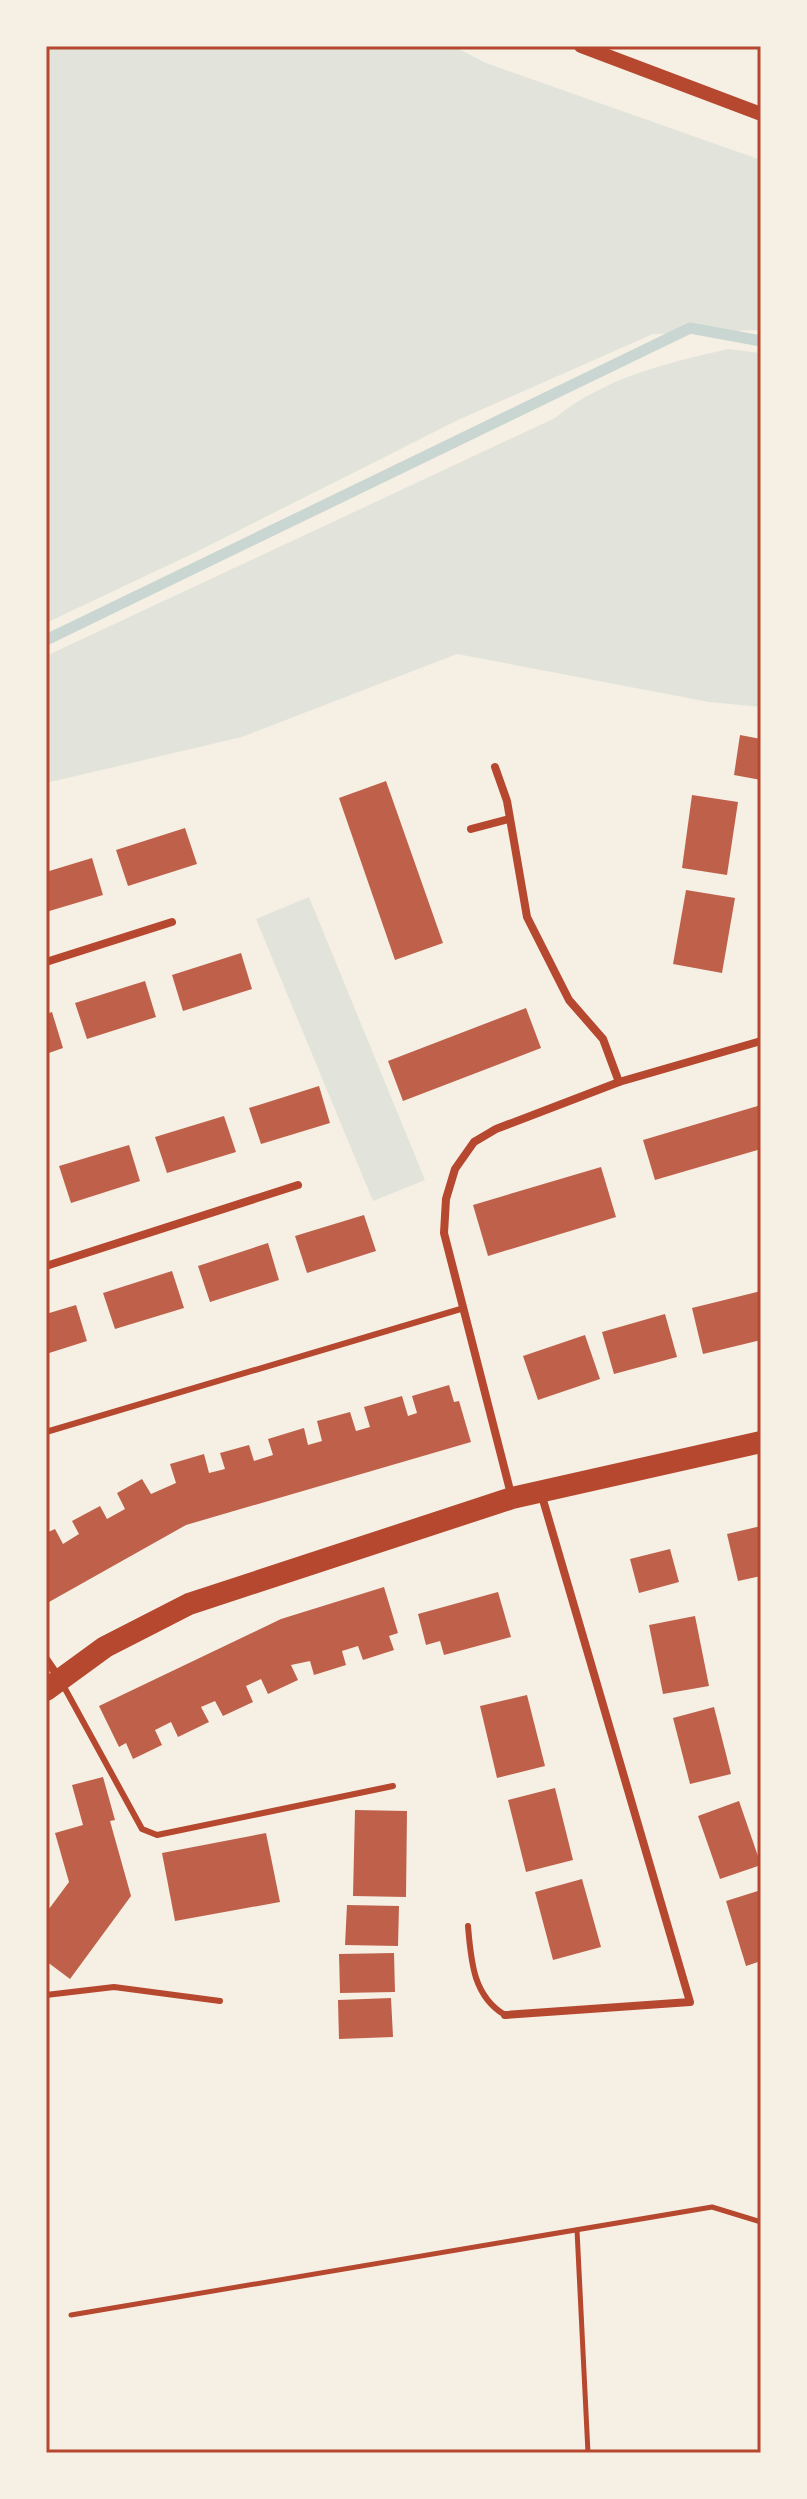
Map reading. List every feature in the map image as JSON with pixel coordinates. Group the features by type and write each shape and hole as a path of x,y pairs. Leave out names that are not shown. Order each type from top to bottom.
{"highway":[{"path":"53,1684 105,1647 189,1604 512,1498 761,1442"}],"street":[{"path":"581,46 761,114"},
{"path":"495,767 509,819 527,917 569,1000 603,1039 619,1082"},
{"path":"471,829 509,819"},
{"path":"46,962 172,922"},
{"path":"512,1498 444,1233 446,1199 455,1169 474,1142 496,1129 619,1082 761,1041"},
{"path":"46,1266 298,1185"},
{"path":"505,2015 690,2002 541,1492"},
{"path":"46,1659 53,1684"}],"lane":[{"path":"46,1432 464,1308"},
{"path":"53,1684 142,1829 157,1835 393,1786"},
{"path":"468,1926 479,1989 489,2005 505,2015"},
{"path":"46,1995 114,1987 220,2001"}],"path":[{"path":"71,2315 712,2207 761,2222"},
{"path":"577,2230 588,2453"}],"shaded area":[{"path":"46,46 453,46 486,63 761,160 761,330 653,334 458,420 194,553 46,623"},
{"path":"728,349 761,353 761,707 709,702 457,654 242,737 46,783 46,656 555,418 574,404 616,382 660,366"},
{"path":"309,897 425,1180 373,1201 256,919"}],"building":[{"path":"740,735 761,739 761,780 734,775"},
{"path":"386,781 443,943 395,960 339,798"},
{"path":"692,795 738,802 727,875 682,868"},
{"path":"185,828 197,864 128,886 116,850"},
{"path":"92,858 103,895 46,912 46,872"},
{"path":"686,890 735,898 722,973 673,964"},
{"path":"241,953 252,989 183,1011 172,975"},
{"path":"145,981 156,1017 87,1039 75,1003"},
{"path":"526,1008 541,1048 403,1101 388,1061"},
{"path":"52,1012 63,1048 46,1054 46,1014"},
{"path":"319,1086 330,1123 261,1144 249,1108"},
{"path":"761,1105 761,1149 655,1180 643,1140"},
{"path":"224,1116 236,1152 167,1173 155,1137"},
{"path":"129,1145 140,1181 71,1203 59,1166"},
{"path":"601,1167 616,1217 488,1256 473,1205"},
{"path":"364,1215 376,1251 307,1273 295,1236"},
{"path":"268,1243 279,1280 210,1302 198,1266"},
{"path":"172,1271 184,1308 115,1329 103,1293"},
{"path":"761,1291 761,1340 703,1354 692,1308"},
{"path":"76,1305 87,1341 46,1354 46,1314"},
{"path":"665,1314 677,1357 614,1374 602,1332"},
{"path":"585,1335 600,1379 538,1400 523,1356"},
{"path":"449,1385 454,1402 459,1401 471,1442 186,1525 49,1602 46,1597 46,1533 55,1529 63,1544 79,1534 72,1521 100,1506 107,1519 125,1509 117,1493 142,1479 151,1494 176,1483 170,1464 204,1454 209,1473 225,1469 220,1453 249,1445 254,1461 273,1455 268,1439 304,1428 308,1445 322,1441 317,1421 350,1412 356,1431 370,1427 364,1407 402,1396 408,1416 417,1413 412,1396"},
{"path":"761,1526 761,1576 738,1581 727,1534"},
{"path":"670,1549 679,1582 639,1593 630,1559"},
{"path":"384,1587 398,1633 389,1636 394,1650 363,1660 358,1646 342,1651 346,1665 314,1675 310,1661 291,1665 298,1680 268,1694 261,1679 246,1686 253,1702 223,1716 215,1701 201,1707 209,1722 178,1737 171,1722 155,1730 162,1745 133,1759 126,1743 119,1747 99,1706 281,1619"},
{"path":"498,1592 511,1637 444,1655 440,1641 426,1645 418,1614"},
{"path":"695,1616 709,1686 663,1694 649,1625"},
{"path":"527,1695 545,1766 497,1778 480,1706"},
{"path":"714,1707 731,1774 690,1784 673,1718"},
{"path":"103,1777 115,1820 110,1821 131,1896 70,1979 46,1961 46,1913 69,1882 55,1833 83,1825 72,1785"},
{"path":"555,1788 573,1860 526,1872 508,1800"},
{"path":"739,1801 761,1865 720,1879 698,1816"},
{"path":"355,1810 407,1811 406,1897 353,1896"},
{"path":"266,1833 280,1902 175,1921 162,1853"},
{"path":"582,1879 601,1947 553,1960 535,1892"},
{"path":"761,1890 761,1961 746,1966 726,1901"},
{"path":"347,1905 399,1906 398,1946 345,1945"},
{"path":"394,1953 395,1992 340,1993 339,1954"},
{"path":"391,1998 393,2037 339,2039 338,2000"}],"waterway":[{"path":"46,640 690,328 761,341"}]}
